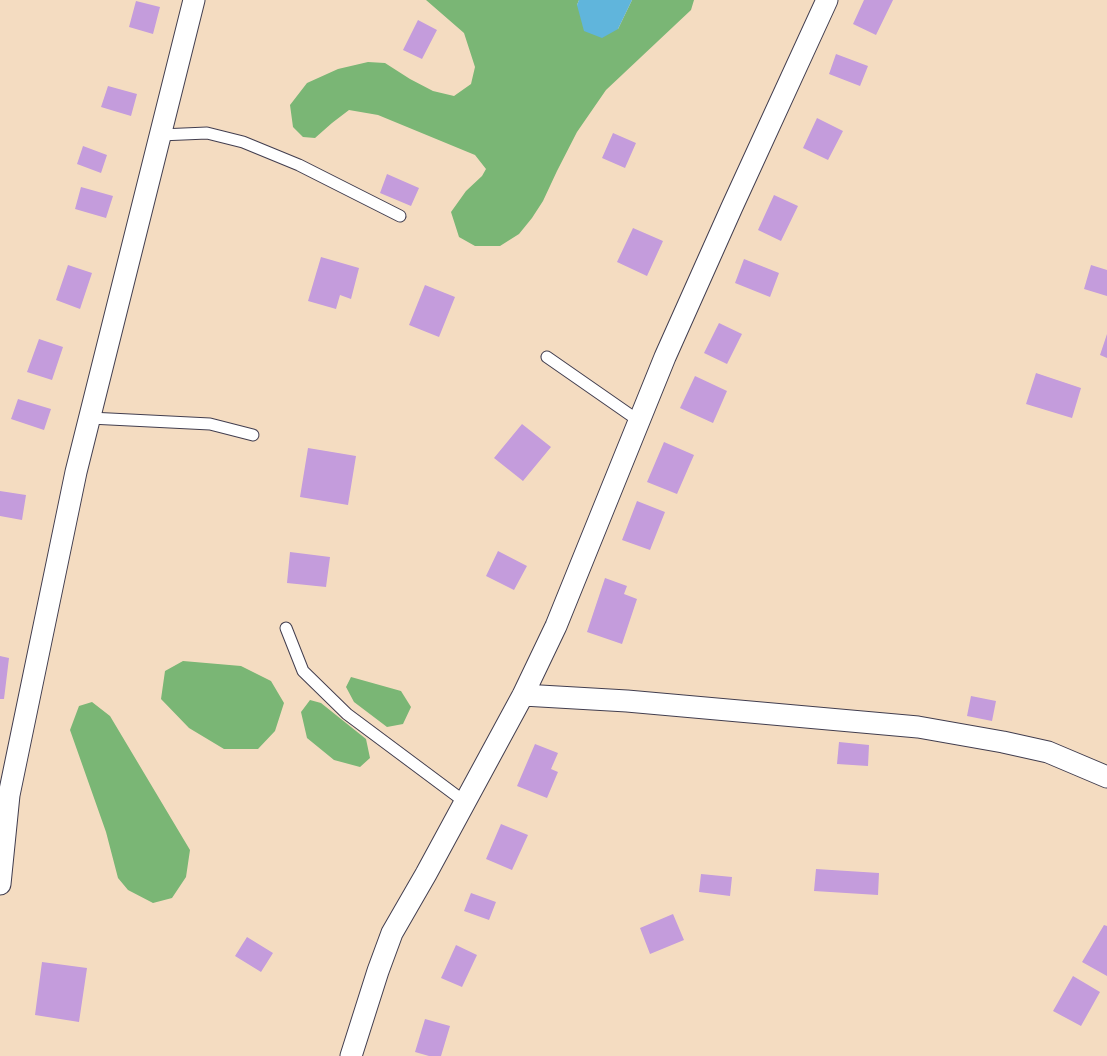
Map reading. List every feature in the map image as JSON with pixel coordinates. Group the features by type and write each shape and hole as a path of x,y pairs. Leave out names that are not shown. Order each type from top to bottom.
{"street":[{"path":"0,884 9,795 76,472 194,0"},
{"path":"351,1056 392,933 465,802 556,626 665,358 827,0"},
{"path":"522,695 637,702 918,727 1048,752 1107,777"}],"lane":[{"path":"160,135 208,133 243,142 299,165 400,216"},
{"path":"547,358 639,421"},
{"path":"90,418 210,424 253,435"},
{"path":"286,628 302,671 347,714 465,802"}],"green space":[{"path":"426,0 579,0 577,5 618,29 632,0 694,0 691,10 606,90 577,132 543,201 519,234 500,246 475,246 459,237 451,212 466,191 482,176 486,169 475,155 378,115 349,110 315,138 303,137 293,127 290,105 307,83 338,69 368,62 385,63 433,91 454,96 471,84 475,67 464,33"},
{"path":"183,661 241,666 271,681 284,703 275,731 258,749 224,749 189,728 161,699 165,671"},
{"path":"351,677 401,691 411,707 403,724 387,727 354,702 346,687"},
{"path":"310,700 321,703 366,739 370,758 360,767 334,760 307,738 301,712"},
{"path":"92,702 110,716 190,850 186,877 172,898 153,903 128,890 118,878 106,832 70,730 79,706"}],"water":[{"path":"579,0 632,0 618,29 602,38 584,31 577,5"}],"building":[{"path":"864,0 893,0 876,35 853,24"},
{"path":"136,1 160,7 153,34 129,27"},
{"path":"418,20 437,30 422,59 403,50"},
{"path":"836,54 868,66 860,86 829,74"},
{"path":"108,86 137,94 131,116 101,107"},
{"path":"817,118 843,131 828,160 803,148"},
{"path":"613,133 636,143 625,168 602,158"},
{"path":"83,146 107,155 101,173 77,164"},
{"path":"387,174 419,188 411,206 380,193"},
{"path":"81,187 113,196 106,218 75,209"},
{"path":"774,195 798,206 781,241 758,230"},
{"path":"633,228 663,241 647,276 617,262"},
{"path":"321,257 359,268 351,299 340,295 336,309 308,301"},
{"path":"744,259 779,273 770,297 735,283"},
{"path":"68,265 92,273 80,309 56,300"},
{"path":"1091,265 1107,270 1107,296 1084,289"},
{"path":"425,285 455,297 439,337 409,325"},
{"path":"719,323 742,334 727,364 704,353"},
{"path":"1107,334 1107,358 1100,355"},
{"path":"39,339 63,347 52,380 27,372"},
{"path":"1036,373 1081,388 1072,418 1026,404"},
{"path":"695,376 727,391 713,423 680,408"},
{"path":"18,399 51,409 44,430 11,419"},
{"path":"522,424 551,447 523,481 494,458"},
{"path":"664,442 694,455 677,494 647,482"},
{"path":"308,448 356,456 348,505 300,497"},
{"path":"0,491 26,495 22,520 0,516"},
{"path":"637,501 665,512 650,550 622,540"},
{"path":"498,551 527,566 514,590 486,576"},
{"path":"290,552 330,557 326,587 287,583"},
{"path":"605,578 627,586 624,594 637,599 622,644 587,632"},
{"path":"0,656 9,658 4,699 0,699"},
{"path":"971,696 996,701 992,721 967,716"},
{"path":"839,742 869,745 868,766 837,764"},
{"path":"535,744 558,753 551,769 558,772 547,798 517,786"},
{"path":"501,824 528,835 512,870 486,859"},
{"path":"816,869 879,873 878,895 814,891"},
{"path":"701,874 732,877 730,896 699,892"},
{"path":"471,893 496,902 489,920 464,911"},
{"path":"673,914 684,940 650,954 640,928"},
{"path":"1104,925 1107,926 1107,976 1082,962"},
{"path":"247,937 273,953 261,972 235,956"},
{"path":"456,945 477,955 462,987 441,978"},
{"path":"42,962 87,968 79,1022 35,1015"},
{"path":"1073,976 1100,992 1081,1026 1053,1011"},
{"path":"425,1019 450,1026 441,1056 429,1056 415,1052"}]}
